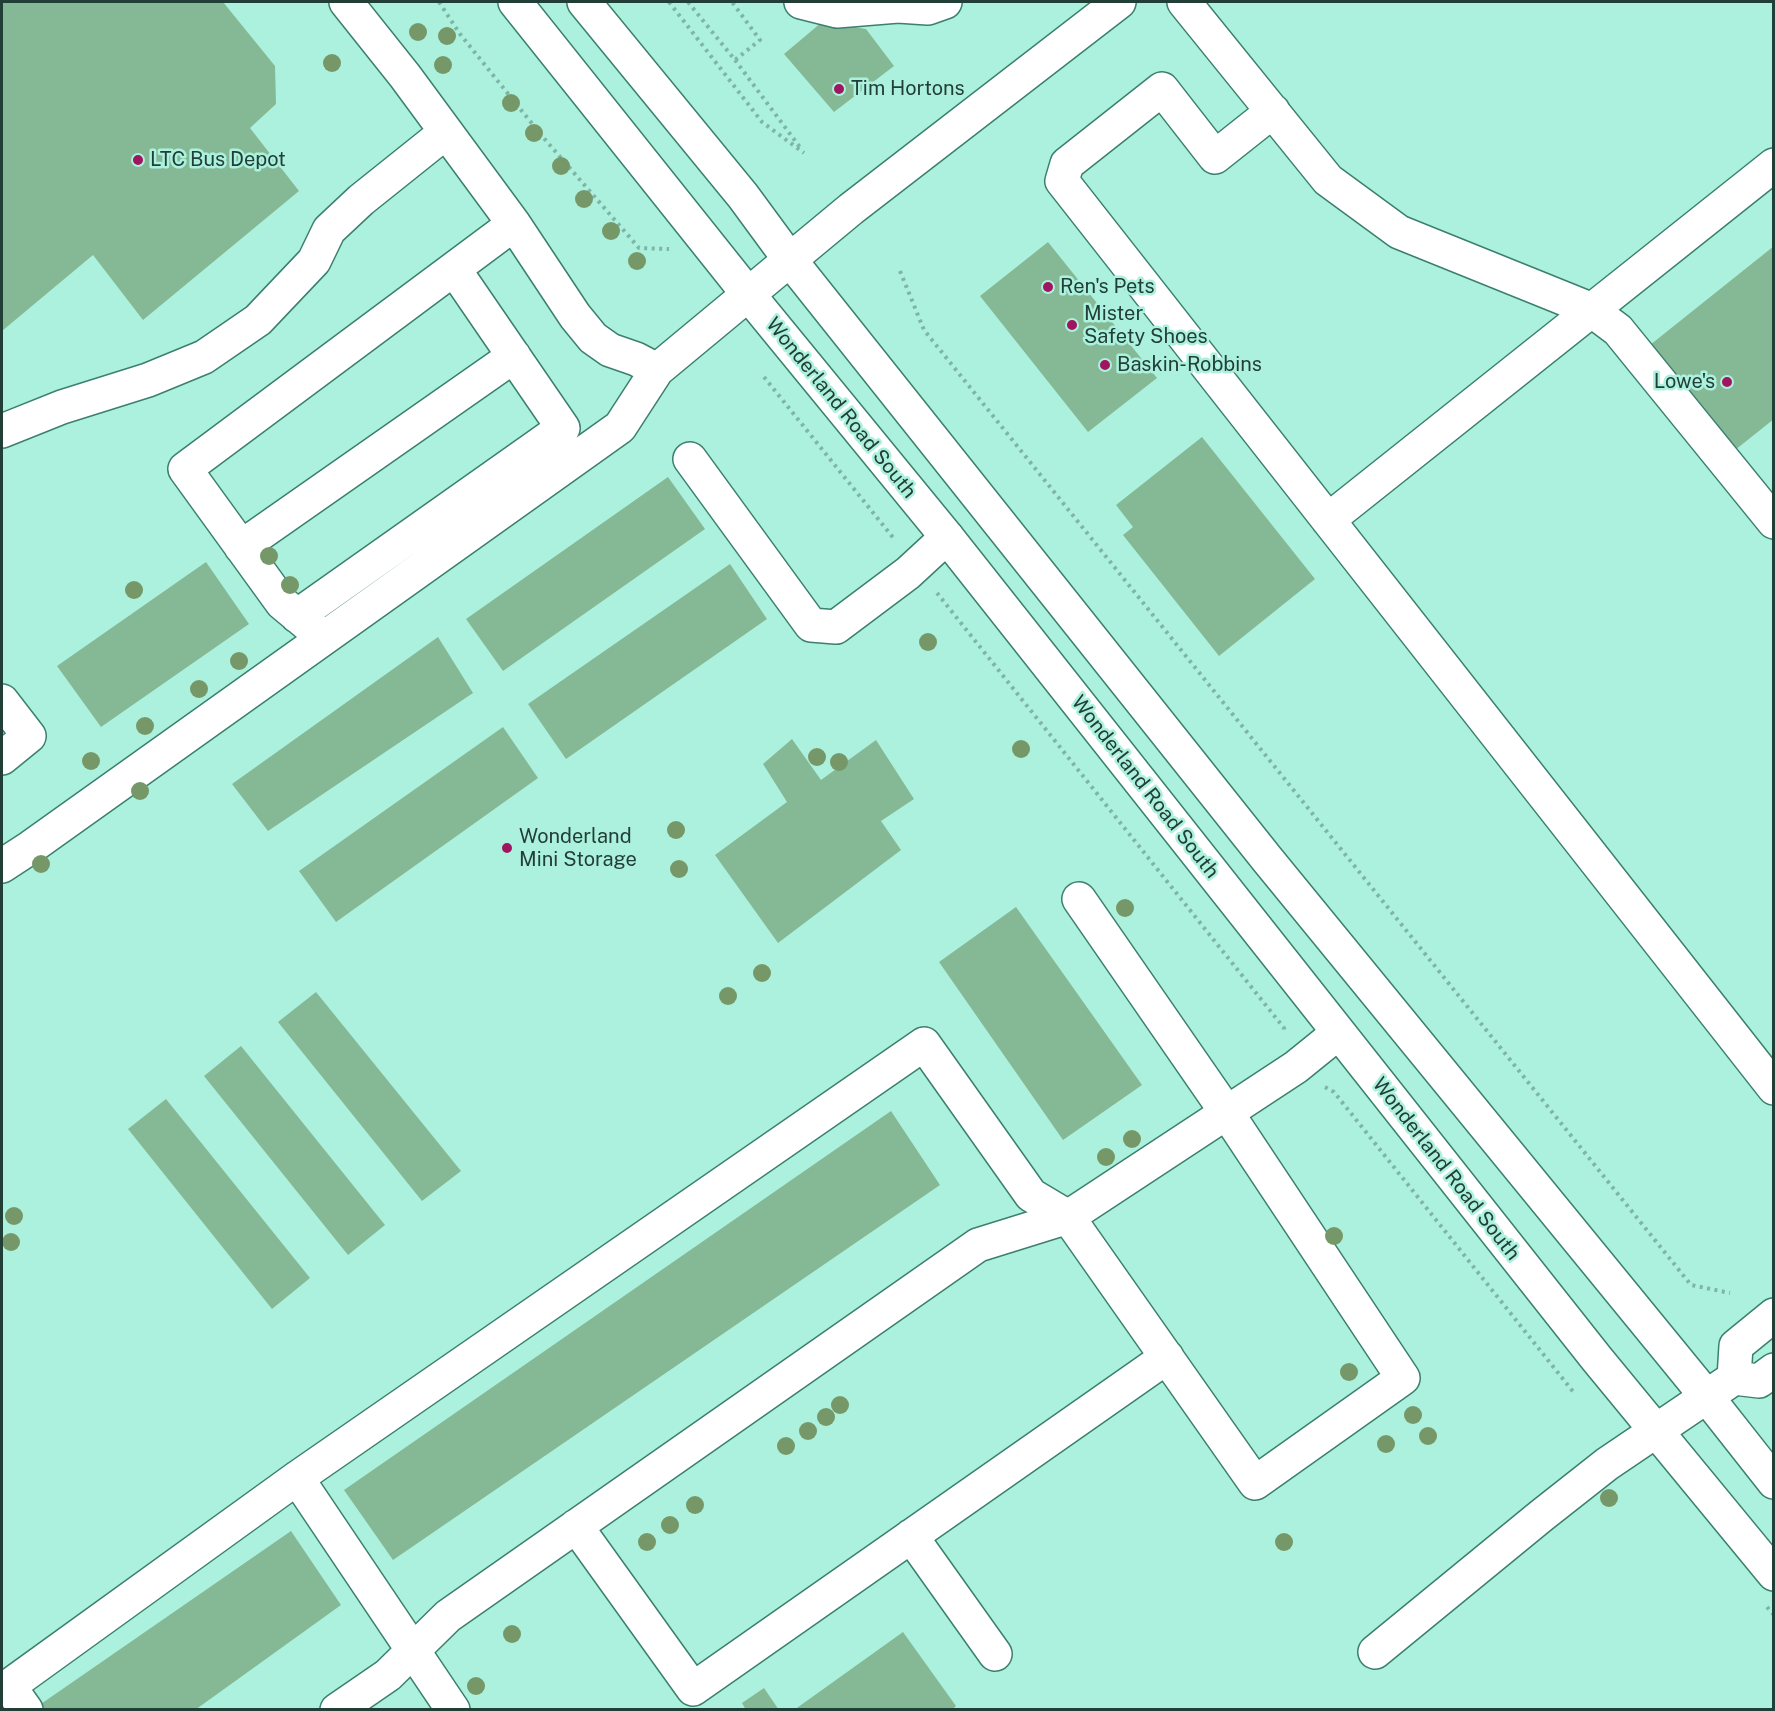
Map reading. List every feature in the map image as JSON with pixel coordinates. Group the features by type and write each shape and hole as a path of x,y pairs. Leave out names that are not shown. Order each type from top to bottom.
{"main road":[{"path":"346,2 405,76 514,224 575,316 593,338 610,350 636,359 657,370"},
{"name":"Wonderland Road South","path":"515,2 748,294 947,537 1338,1033 1656,1432 1773,1574"},
{"path":"584,2 743,196 790,260 1267,859 1707,1397 1773,1482"},
{"path":"801,2 837,11 901,4 928,8 945,2"},
{"path":"2,866 621,427 657,370 860,202 1119,2"},
{"path":"1184,2 1328,180 1399,232 1590,309 1618,330 1773,522"},
{"path":"1273,111 1215,157 1162,89 1067,164 1062,182 1773,1088"},
{"path":"2,431 62,407 148,380 204,357 213,351 258,320 314,261 329,230 361,200 446,132"},
{"path":"1328,520 1773,165"},
{"path":"324,638 282,603 185,469 514,224"},
{"path":"297,616 563,428 454,269"},
{"path":"241,547 514,356"},
{"path":"690,459 811,625 836,627 916,566 947,537"},
{"path":"2,701 29,736 2,758"},
{"path":"26,1710 9,1686 297,1478 924,1044 1031,1195 1068,1216 1255,1483 1403,1378 1227,1113 1079,899"},
{"path":"337,1710 388,1675 448,1616 978,1245 1068,1216 1296,1067 1338,1033"},
{"path":"1734,1378 1736,1346 1773,1315"},
{"path":"576,1526 700,1699 911,1536 1167,1357"},
{"path":"1375,1652 1582,1483 1734,1378 1759,1381 1773,1370"},
{"path":"297,1478 453,1710"},
{"path":"911,1536 995,1654"}],"path":[{"path":"439,2 460,34 542,136 639,248 669,249"},
{"path":"669,2 762,122 804,153 735,60 688,2"},
{"path":"732,2 760,39 735,60"},
{"path":"900,271 924,330 1691,1286 1730,1293"},
{"path":"764,377 1284,1028 1296,1067 1334,1092 1575,1394"}],"building":[{"name":"LTC Bus Depot","path":"2,2 223,2 275,66 276,104 250,128 299,191 143,320 93,255 2,331"},
{"name":"Tim Hortons","path":"822,22 866,29 894,66 834,112 784,54"},
{"path":"1048,242 1157,378 1088,432 980,296"},
{"name":"Lowe's","path":"1774,246 1774,419 1735,450 1650,345"},
{"path":"1202,437 1315,579 1219,656 1123,535 1133,527 1116,505"},
{"path":"668,477 705,529 503,671 466,619"},
{"path":"206,562 249,624 101,727 57,666"},
{"path":"730,564 767,619 566,759 528,704"},
{"path":"438,637 473,693 268,831 232,784"},
{"path":"503,727 538,778 336,922 299,871"},
{"path":"792,739 821,780 876,740 914,799 881,821 901,850 778,943 715,855 787,802 763,764"},
{"path":"1016,907 1142,1085 1063,1140 939,962"},
{"path":"316,992 461,1171 422,1201 278,1022"},
{"path":"241,1046 385,1225 348,1255 204,1076"},
{"path":"166,1099 310,1278 272,1309 128,1129"},
{"path":"891,1111 940,1185 393,1560 344,1490"},
{"path":"291,1531 341,1605 195,1710 40,1710 38,1706"},
{"path":"903,1632 956,1706 952,1710 794,1710"},
{"path":"764,1688 779,1710 746,1710 742,1703"}],"place":[{"name":"Tim Hortons","path":"839,89"},
{"name":"LTC Bus Depot","path":"138,160"},
{"name":"Ren's Pets","path":"1048,287"},
{"name":"Mister Safety Shoes","path":"1072,325"},
{"name":"Baskin-Robbins","path":"1105,365"},
{"name":"Lowe's","path":"1727,382"},
{"name":"Wonderland Mini Storage","path":"507,848"}]}
